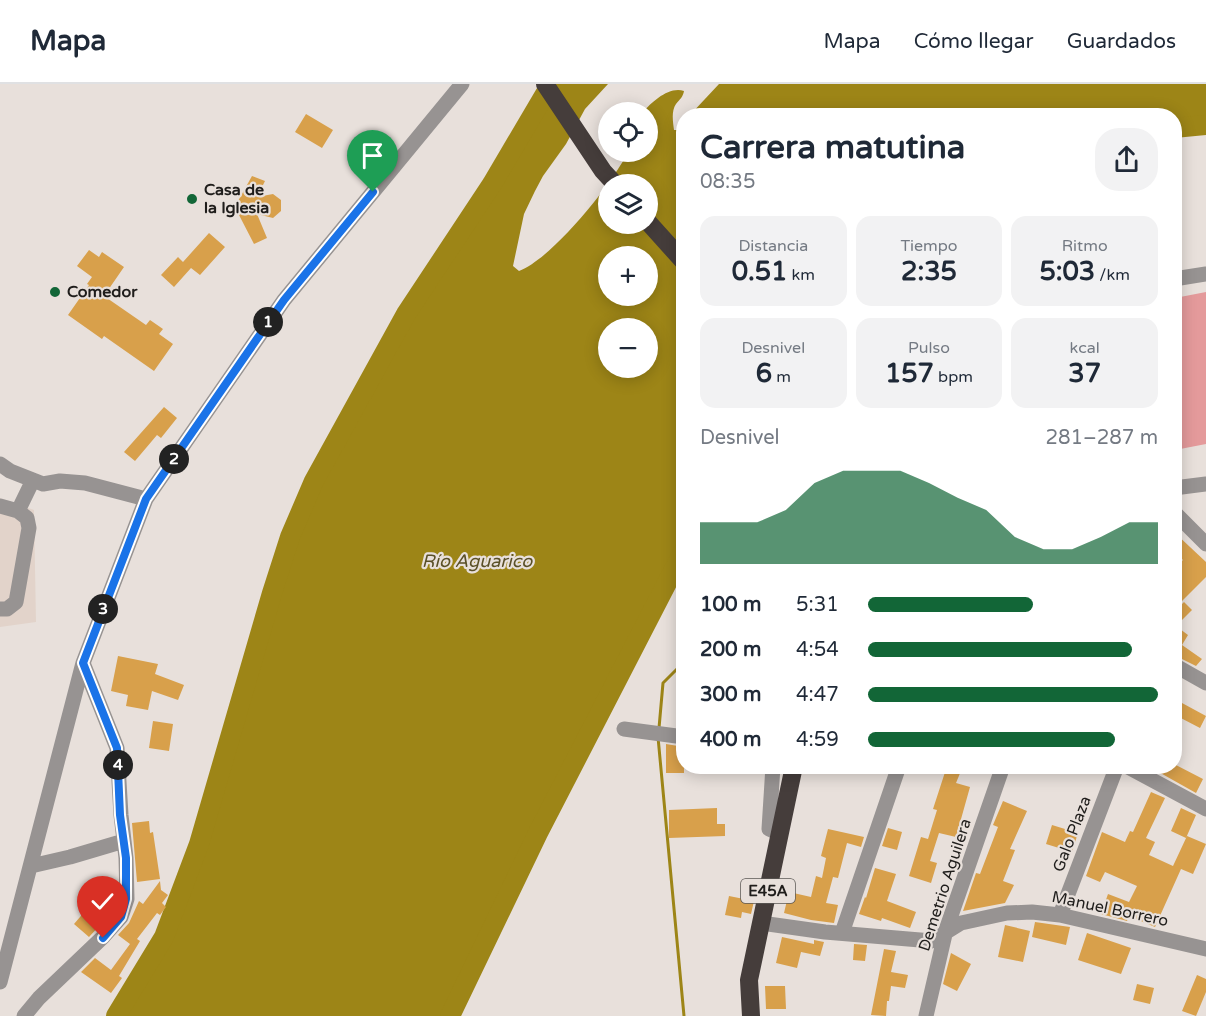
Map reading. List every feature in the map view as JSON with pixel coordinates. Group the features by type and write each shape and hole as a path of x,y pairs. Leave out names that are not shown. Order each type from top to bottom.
{"highway":[{"path":"545,84 606,174"},
{"path":"658,233 676,253"},
{"name":"E45A","path":"751,1016 749,980 792,774"}],"street":[{"path":"0,982 83,663 146,499 284,300 462,84"},
{"path":"1182,278 1206,274"},
{"path":"0,464 10,471 43,484 60,481 85,483 146,499"},
{"path":"18,511 33,480"},
{"path":"1182,487 1206,484"},
{"path":"0,506 18,511 27,518 29,528 16,602 7,609 0,609"},
{"path":"1182,520 1206,544"},
{"path":"24,1016 39,998 103,938 121,917 126,899 117,748 83,663"},
{"path":"1182,670 1206,683"},
{"path":"624,729 676,736"},
{"path":"773,774 770,829 780,834"},
{"path":"842,933 896,774"},
{"name":"Demetrio Aguilera","path":"926,1016 946,930 1000,774"},
{"name":"Galo Plaza","path":"1060,915 1114,774"},
{"path":"1141,774 1206,809"},
{"path":"31,866 124,841"},
{"name":"Manuel Borrero","path":"761,923 932,941 946,930 961,923 1007,913 1032,912 1060,915 1206,949"}],"shaded area":[{"path":"1206,292 1206,444 1182,449 1182,297"},
{"path":"0,498 34,510 36,622 0,627"}],"water":[{"name":"Río Aguarico","path":"551,84 608,84 585,109 566,144 543,176 524,214 513,266 519,271 533,263 564,236 598,196 598,234 658,234 658,174 614,174 622,162 658,162 658,102 654,102 667,93 684,91 673,110 674,130 676,130 676,566 538,833 450,1016 116,1016 164,937 199,844 272,593 290,537 314,481 406,314 492,184"},
{"path":"719,84 1206,84 1206,125 1182,127 1182,108 697,108"}],"building":[{"path":"306,114 333,130 322,148 295,132"},
{"path":"252,176 265,181 257,197 273,194 281,200 281,211 273,218 257,214 267,238 254,244 239,215 238,201"},
{"path":"209,233 225,247 200,275 191,268 174,287 161,275 178,257 183,262"},
{"path":"89,250 99,257 102,252 124,267 104,296 146,325 150,320 163,329 159,334 173,344 154,371 104,336 102,339 68,315 92,277 77,266"},
{"path":"164,407 177,418 161,438 157,435 135,461 124,452"},
{"path":"1182,540 1206,562 1206,577 1182,601 1182,561"},
{"path":"1184,602 1192,610 1182,620"},
{"path":"1182,630 1188,635 1182,645"},
{"path":"1182,645 1202,659 1196,666 1182,659"},
{"path":"118,656 158,664 155,674 184,685 178,700 152,691 148,710 126,706 128,695 111,691"},
{"path":"1182,703 1206,716 1200,728 1182,719"},
{"path":"153,721 173,724 169,751 149,748"},
{"path":"666,744 676,746 676,773 666,773"},
{"path":"1182,768 1203,779 1196,793 1162,774 1182,774"},
{"path":"944,774 960,774 956,783 970,787 956,837 939,833 930,861 937,863 931,883 909,876 921,837 928,839 937,810 933,809"},
{"path":"1151,792 1165,798 1146,838 1155,842 1149,855 1173,866 1187,836 1206,844 1193,874 1181,869 1155,927 1129,916 1127,921 1101,914 1108,894 1129,902 1137,886 1105,872 1100,882 1086,876 1102,832 1125,842 1130,831 1133,832"},
{"path":"1003,801 1027,811 1010,849 1015,850 1003,881 1014,885 1005,903 963,911 976,873 980,874 998,827 993,825"},
{"path":"717,808 717,824 725,824 725,836 669,838 669,810"},
{"path":"1181,808 1196,815 1186,838 1171,831"},
{"path":"149,821 150,833 153,832 160,879 137,882 132,823"},
{"path":"1052,825 1078,833 1072,852 1046,844"},
{"path":"888,828 902,832 897,850 882,846"},
{"path":"828,829 864,837 861,847 847,843 838,878 833,877 826,903 838,905 834,923 784,913 789,892 811,897 816,876 822,878 826,858 821,856"},
{"path":"875,868 896,874 887,901 916,912 910,928 882,918 881,921 859,914"},
{"path":"160,881 161,890 168,895 162,903 166,907 160,915 157,913 137,939 140,941 119,976 122,978 111,993 81,972 95,958 111,970 130,944 118,935 129,923 139,901 143,904"},
{"path":"729,896 754,901 751,914 742,912 741,918 725,915"},
{"path":"86,910 101,924 89,937 74,924"},
{"path":"1035,922 1070,927 1066,945 1032,937"},
{"path":"1005,925 1030,931 1023,962 998,957"},
{"path":"1087,933 1131,948 1121,974 1078,960"},
{"path":"782,937 814,944 814,940 824,942 820,956 801,952 797,968 776,963"},
{"path":"854,944 867,945 865,961 853,960"},
{"path":"884,949 896,951 891,972 908,975 905,988 891,986 886,1016 871,1015"},
{"path":"951,953 971,964 957,991 943,984"},
{"path":"1197,975 1206,979 1206,992 1196,1016 1182,1011"},
{"path":"1137,984 1154,988 1150,1004 1133,1000"},
{"path":"765,986 785,986 786,1009 766,1009"}],"waterway":[{"path":"116,1016 164,937 199,844 272,593 290,537 314,481 406,314 492,184 551,84"},
{"path":"1182,127 1206,125"},
{"path":"450,1016 538,833 676,566"},
{"path":"659,728 663,683 676,670"},
{"path":"658,737 684,1016"}],"place":[{"name":"Casa de la Iglesia","path":"192,199"},
{"name":"Comedor","path":"55,292"}],"route":[{"path":"103,938 121,917 126,899 126,858 120,815 117,748 110,725 83,663 92,637 146,499 284,300 373,192"}]}
